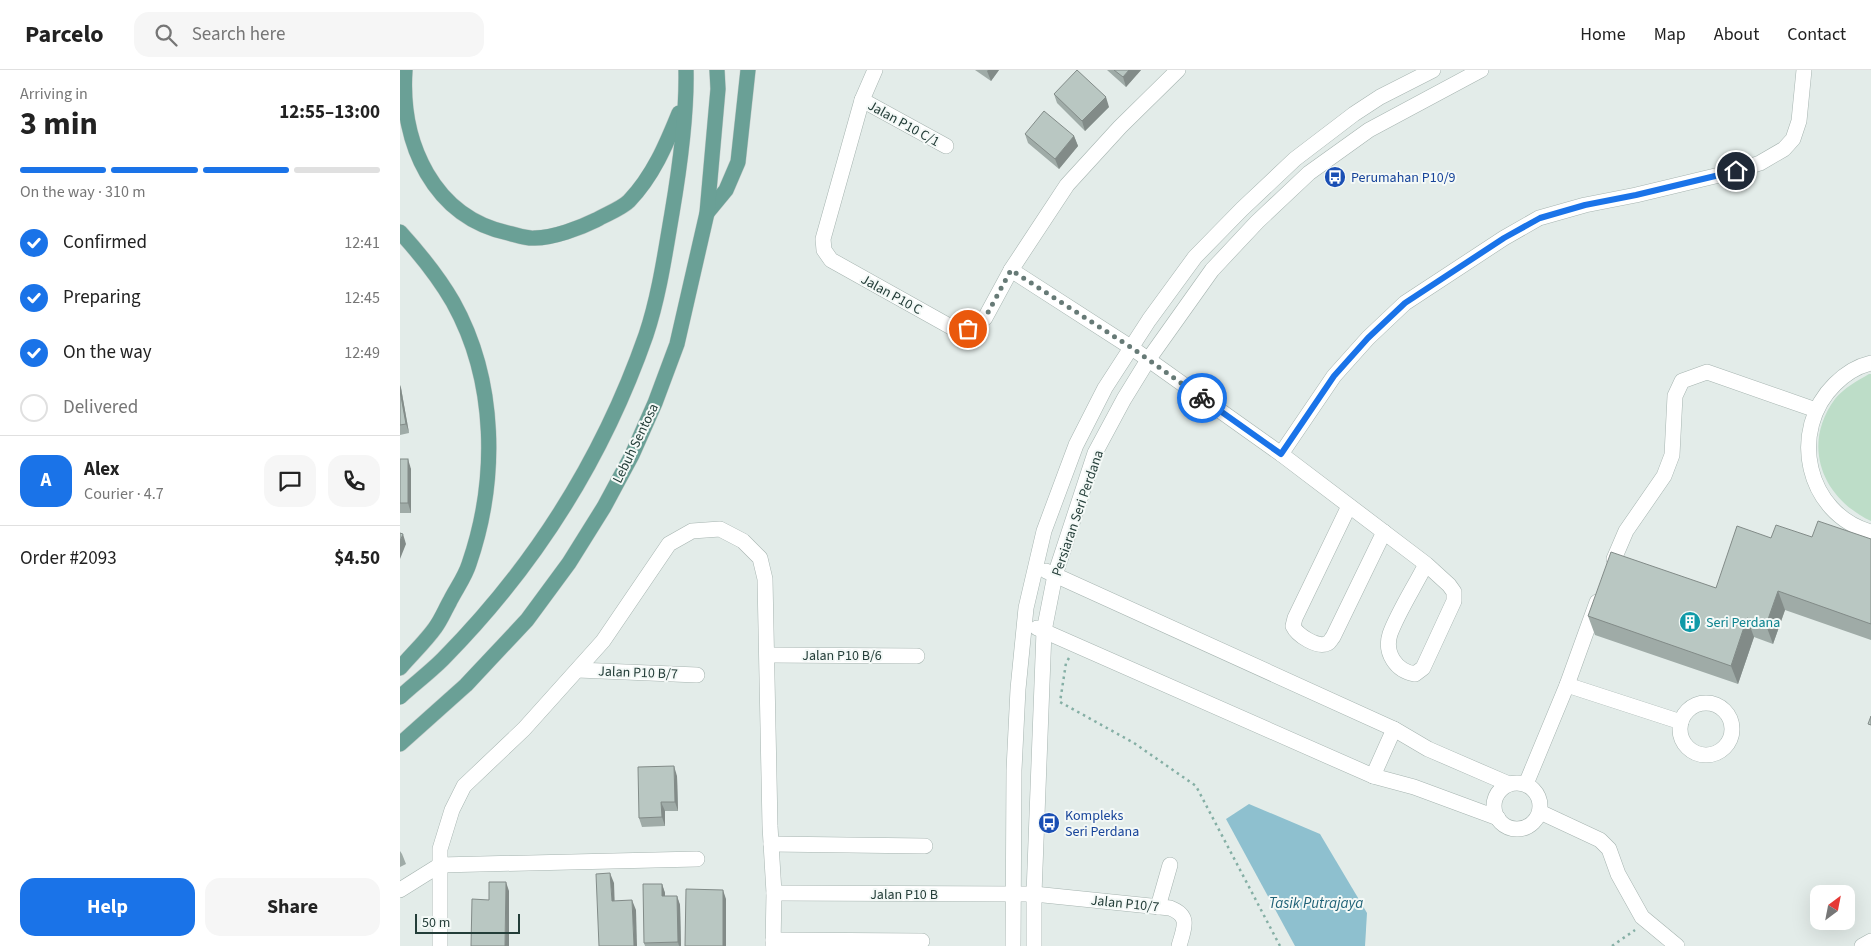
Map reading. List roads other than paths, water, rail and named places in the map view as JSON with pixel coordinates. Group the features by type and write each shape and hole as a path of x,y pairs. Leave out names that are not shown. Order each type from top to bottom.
{"main road":[{"path":"405,70 402,84 401,120 412,155 430,188 460,214 492,230 534,238 578,229 627,202 654,171 686,93"},
{"path":"400,697 442,660 499,599 540,545 576,489 602,440 646,334 660,281 677,180 686,93 686,70"},
{"name":"Lebuh Sentosa","path":"400,744 466,685 527,620 569,563 604,507 632,455 655,403 677,344 707,213 718,90 717,70"},
{"path":"707,213 726,190 738,162 748,70"},
{"path":"400,232 428,264 453,303 469,338 482,381 487,418 490,468 484,514 469,566 435,628 400,668"}],"street":[{"name":"Jalan P10 C","path":"875,70 862,100 823,239 824,250 830,260 951,327 960,329 968,329 985,318 1011,270 1067,185 1120,127 1178,70"},
{"name":"Persiaran Seri Perdana","path":"1013,946 1015,752 1024,622 1044,531 1076,445 1106,388 1149,320 1195,257 1295,159 1354,114 1380,97 1433,70"},
{"name":"Persiaran Seri Perdana","path":"1034,946 1034,894 1044,631 1055,575 1095,453 1124,399 1148,360 1212,270 1257,222 1309,173 1369,130 1482,70"},
{"path":"1281,454 1334,376 1368,338 1405,303 1504,238 1540,218 1585,205 1736,171 1760,163 1784,149 1793,139 1800,121 1804,70"},
{"name":"Jalan P10 C/1","path":"862,100 946,146"},
{"path":"1011,270 1132,348 1281,454 1426,564 1449,585 1454,592 1454,601 1423,668 1415,674 1406,673 1395,665 1390,650 1390,636 1426,564"},
{"path":"1871,362 1843,376 1827,392 1816,410 1810,426 1808,447 1813,476 1820,491 1835,511 1852,524 1871,532"},
{"path":"1526,784 1567,685 1605,580 1621,561 1626,531 1664,476 1672,455 1675,396 1682,381 1707,372 1816,410"},
{"path":"1349,506 1295,618 1293,626 1296,633 1319,645 1327,644 1333,637 1384,532"},
{"path":"440,946 440,849 452,810 464,786 524,729 603,641 669,544 692,531 720,529 743,541 760,558 765,578 771,844 774,892 773,943 922,941"},
{"path":"1036,567 1394,729 1428,749 1509,784"},
{"path":"1024,622 1373,776 1414,787 1498,818"},
{"name":"Jalan P10 B/6","path":"768,655 917,656"},
{"name":"Jalan P10 B/7","path":"578,670 697,674"},
{"path":"1567,685 1681,722"},
{"path":"1373,776 1394,729"},
{"path":"1516,782 1526,784 1539,797 1540,812 1531,825 1520,829 1506,826 1498,818 1495,810 1495,800 1499,792 1509,784 1516,782"},
{"path":"1540,812 1600,840 1609,849 1618,874 1642,917 1677,946"},
{"path":"771,844 925,846"},
{"path":"400,890 440,865 696,859"},
{"path":"1158,907 1170,865"},
{"name":"Jalan P10 B","path":"774,892 1034,894"},
{"name":"Jalan P10/7","path":"1034,894 1176,910 1181,914 1185,924 1179,946"},
{"path":"1862,946 1871,941"}],"water":[{"name":"Tasik Putrajaya","path":"1249,804 1320,834 1367,913 1365,946 1295,946 1226,819"}],"place":[{"name":"Perumahan P10/9","path":"1335,177"},
{"name":"Seri Perdana","path":"1690,622"},
{"name":"Kompleks Seri Perdana","path":"1049,823"}]}
